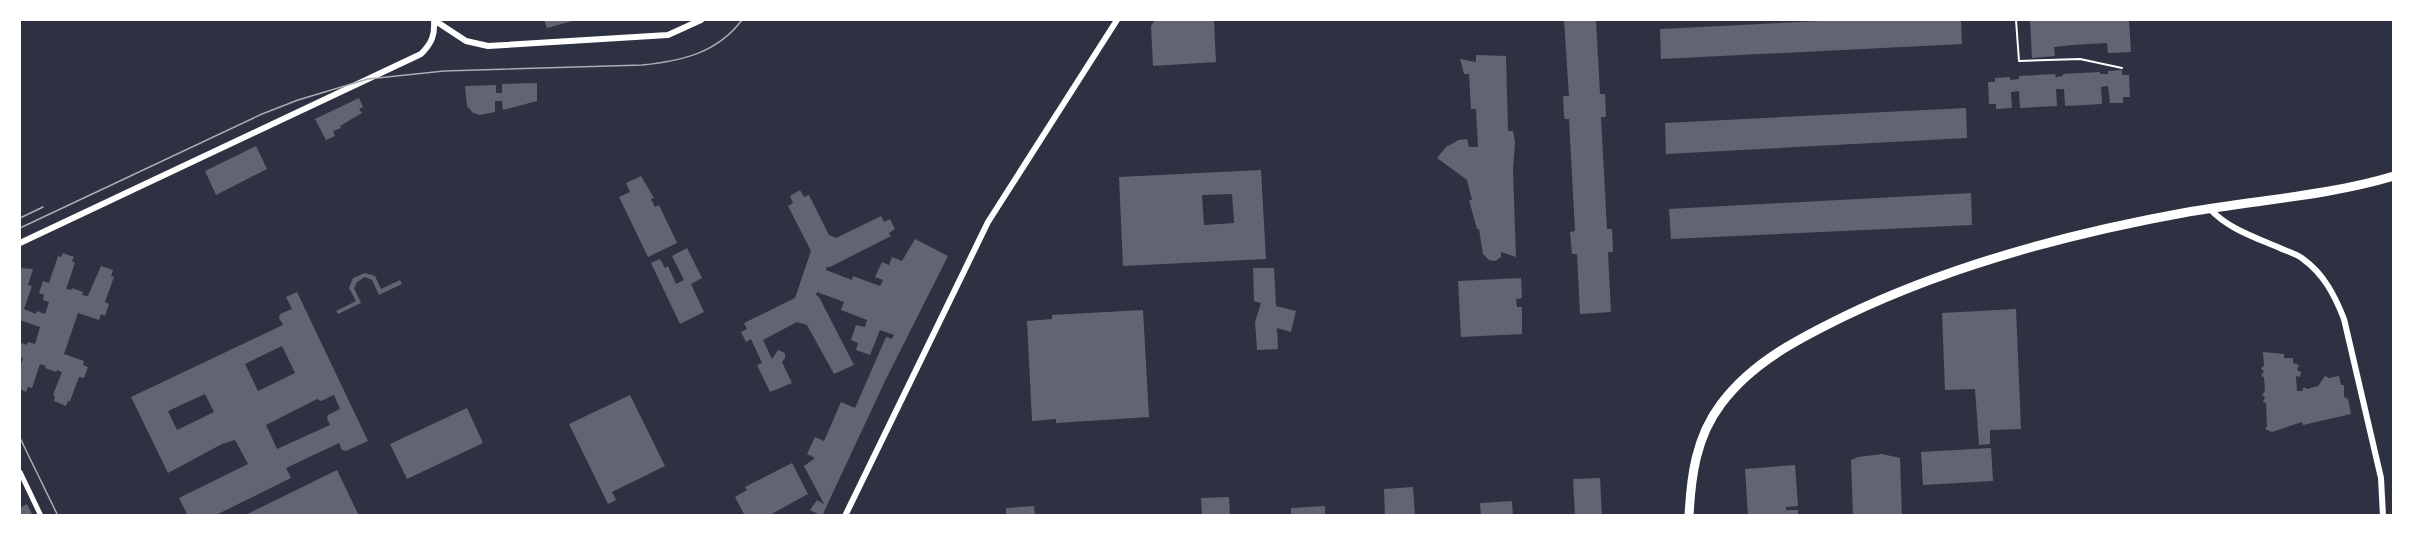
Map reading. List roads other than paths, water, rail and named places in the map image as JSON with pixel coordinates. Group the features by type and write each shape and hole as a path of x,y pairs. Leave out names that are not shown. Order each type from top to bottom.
{"street":[{"path":"20,243 421,54 433,37 434,20 466,41 488,46 668,35 701,20"},
{"path":"845,516 988,222 1118,20"},
{"path":"1689,516 1694,462 1706,428 1719,405 1743,378 1792,343 1869,304 2010,253 2093,230 2210,208 2361,186 2394,176"},
{"path":"2210,208 2217,217 2238,230 2301,257 2314,268 2335,297 2344,320 2381,478 2383,516"},
{"path":"20,472 41,516"}],"tram line":[{"path":"20,228 262,114 298,100 368,79 444,71 642,65 671,61 710,48 742,20"},
{"path":"20,218 43,207"},
{"path":"20,438 58,516"}]}
